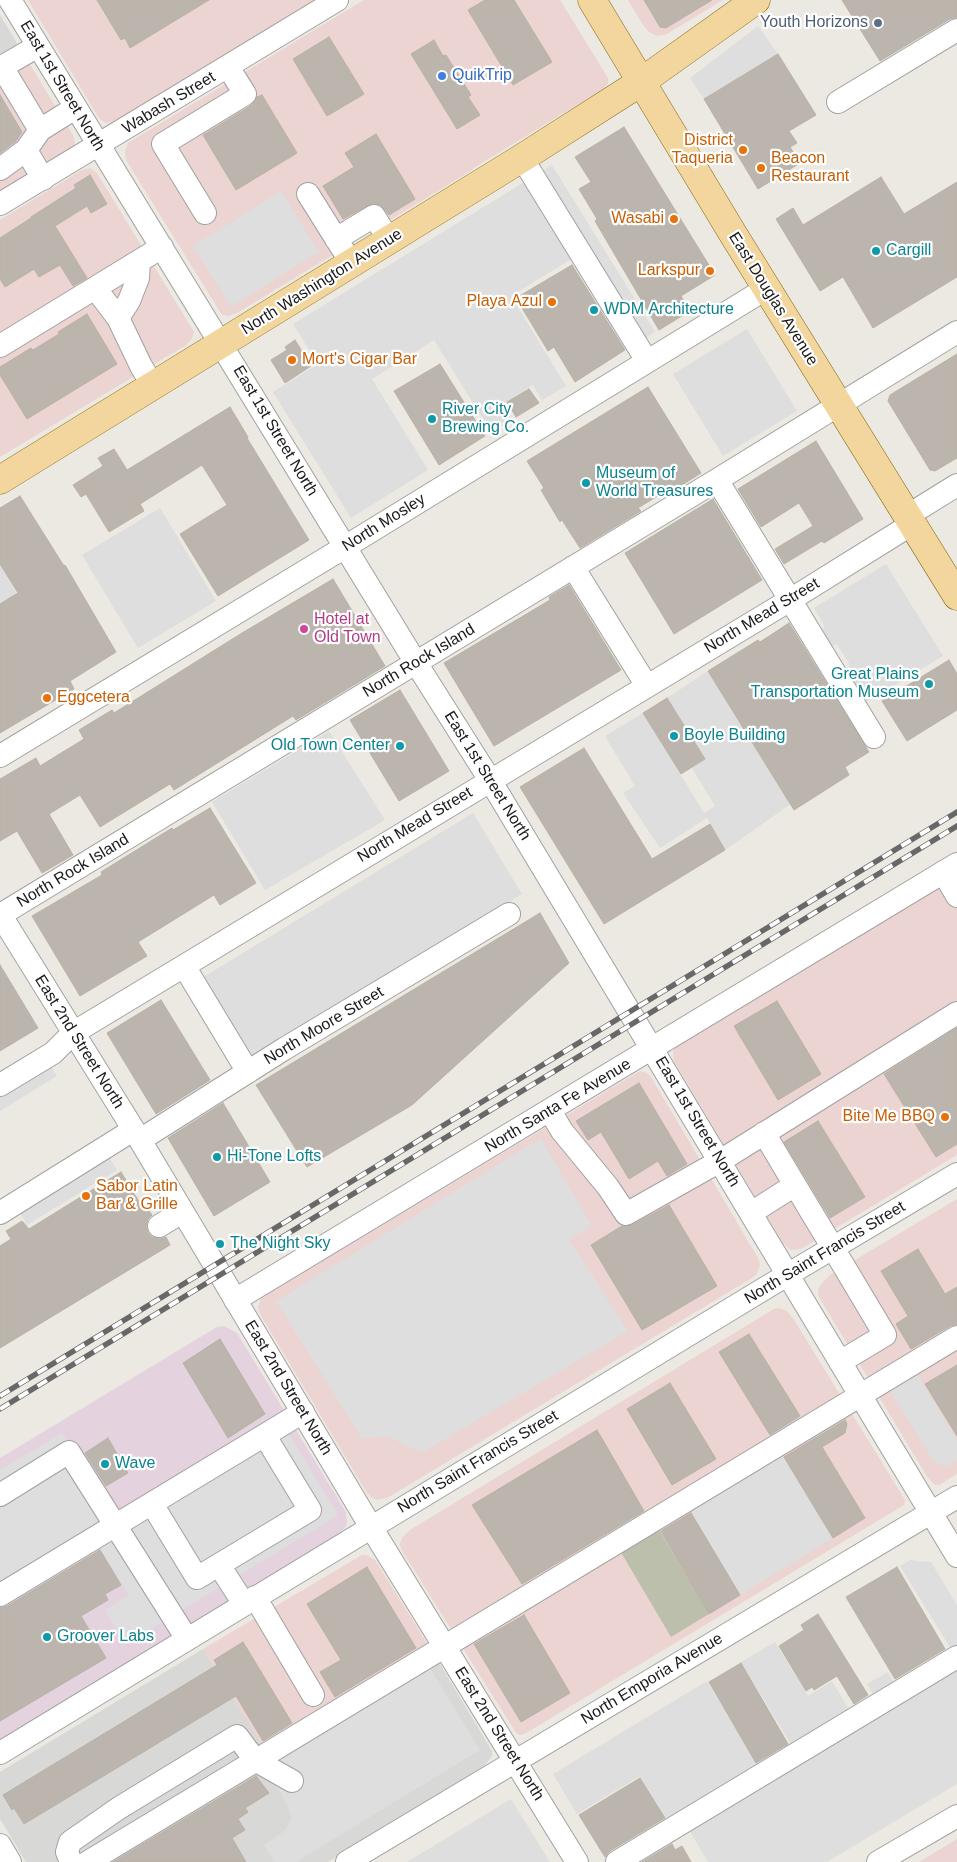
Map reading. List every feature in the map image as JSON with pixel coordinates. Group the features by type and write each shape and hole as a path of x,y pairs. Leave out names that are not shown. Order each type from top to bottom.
{"main road":[{"name":"East Douglas Avenue","path":"592,0 838,406 955,589"},
{"name":"North Washington Avenue","path":"0,480 522,158 641,82 755,0"}],"street":[{"name":"East 1st Street North","path":"10,0 416,663 490,780 957,1556"},
{"name":"Wabash Street","path":"0,204 337,0"},
{"path":"838,102 957,30"},
{"path":"38,46 3,74 40,130"},
{"path":"205,213 163,144 245,94 228,67"},
{"path":"166,105 183,132"},
{"path":"0,168 26,150 40,130 75,108"},
{"path":"26,150 43,179"},
{"path":"522,158 647,362"},
{"path":"308,194 352,264"},
{"path":"336,239 374,216 389,240"},
{"path":"0,346 162,247"},
{"path":"123,310 138,278 139,262"},
{"path":"104,283 123,310 141,366 154,386"},
{"name":"North Mosley","path":"0,756 767,288"},
{"name":"North Rock Island","path":"0,915 717,480 957,332"},
{"path":"889,375 905,380 957,349"},
{"path":"717,480 874,737"},
{"name":"North Mead Street","path":"0,1085 53,1052 73,1033 790,600 910,520 957,485"},
{"path":"573,567 647,686"},
{"path":"950,868 957,896"},
{"name":"North Santa Fe Avenue","path":"235,1300 950,868"},
{"name":"North Moore Street","path":"0,1213 248,1072 509,914"},
{"name":"East 2nd Street North","path":"0,915 578,1862"},
{"path":"184,966 248,1072"},
{"path":"550,1111 562,1131 608,1187 626,1214 720,1160 957,1013"},
{"path":"764,1133 885,1335 840,1362"},
{"name":"North Saint Francis Street","path":"0,1752 788,1274 957,1174"},
{"path":"751,1213 795,1185"},
{"path":"159,1226 182,1212"},
{"path":"88,1862 444,1645 957,1337"},
{"path":"0,1595 303,1412"},
{"path":"152,1504 197,1578 219,1565 310,1510 265,1436"},
{"path":"0,1495 69,1452 187,1639"},
{"name":"North Emporia Avenue","path":"347,1862 957,1497"},
{"path":"219,1565 250,1601 313,1695"},
{"path":"617,1862 957,1657"},
{"path":"71,1862 67,1852 70,1842 119,1808 237,1736 255,1760 292,1781"},
{"path":"878,1862 957,1816"},
{"path":"0,1845 10,1862"}],"shaded area":[{"path":"28,0 316,0 115,122 106,123 99,118"},
{"path":"364,0 560,0 608,78 608,84 603,89 472,169 474,169 237,313 228,316 222,315 126,160 125,151 128,143"},
{"path":"628,0 723,0 665,35 657,36 649,32 643,25"},
{"path":"0,15 20,48 0,61"},
{"path":"758,26 778,54 704,99 690,78"},
{"path":"20,48 74,137 75,146 0,195 0,61"},
{"path":"552,165 655,332 642,340 586,250 511,296 566,386 542,400 533,385 503,404 512,419 491,432 434,340 372,379 428,470 351,518 273,392 318,364 293,324"},
{"path":"90,168 97,173 194,332 192,339 186,345 0,457 0,220 82,170"},
{"path":"281,191 319,252 231,307 193,246"},
{"path":"747,329 797,411 723,456 673,374"},
{"path":"160,508 216,601 138,648 82,555"},
{"path":"886,564 943,656 863,704 843,670 850,665 837,644 829,648 819,631 825,627 814,608"},
{"path":"0,565 17,594 0,604"},
{"path":"708,671 791,804 725,850 707,818 660,848 623,793 635,786 605,736 643,713 704,813 715,806 692,768 705,759 667,698"},
{"path":"329,731 385,820 265,890 212,802"},
{"path":"473,813 522,894 237,1068 187,987"},
{"path":"957,875 957,1155 801,1249 791,1250 783,1243 674,1061 673,1051 676,1046"},
{"path":"49,1063 57,1076 0,1111 0,1094"},
{"path":"640,1071 647,1073 651,1077 758,1258 760,1265 757,1274 387,1498 376,1500 371,1497 260,1314 258,1308 260,1300"},
{"path":"541,1138 592,1226 569,1239 628,1331 422,1453 386,1436 362,1439 276,1301"},
{"path":"107,1153 117,1170 27,1225 17,1208"},
{"path":"957,1199 957,1474 939,1485 935,1485 928,1478 819,1297 818,1290 830,1275"},
{"path":"779,1308 787,1311 794,1320 905,1500 904,1505 526,1733 520,1735 516,1733 401,1549 402,1538 410,1530 774,1309"},
{"path":"224,1326 237,1333 346,1512 347,1522 345,1528 0,1740 0,1458 217,1327"},
{"path":"916,1372 957,1440 957,1460 947,1466 934,1462 889,1389"},
{"path":"287,1431 338,1515 126,1644 105,1610 129,1595 98,1546"},
{"path":"62,1433 113,1515 0,1586 0,1470"},
{"path":"780,1452 833,1538 740,1595 688,1508"},
{"path":"657,1526 709,1614 671,1637 619,1549"},
{"path":"362,1555 367,1555 375,1560 435,1656 269,1756 203,1649"},
{"path":"912,1559 914,1561 931,1562 957,1605 957,1646 951,1649 900,1566"},
{"path":"775,1642 808,1696 832,1681 851,1713 793,1748 741,1662"},
{"path":"203,1649 269,1755 435,1656 492,1751 492,1756 484,1766 328,1862 26,1862 0,1819 0,1772"},
{"path":"428,1665 480,1750 296,1862 275,1862 264,1845 283,1832 289,1825 291,1817 281,1793 268,1776 259,1769"},
{"path":"957,1666 957,1784 827,1862 708,1862 688,1828"},
{"path":"888,1672 895,1684 874,1696 867,1684"},
{"path":"707,1681 760,1768 669,1823 640,1776 577,1814 553,1774"},
{"path":"511,1799 550,1862 407,1862"},
{"path":"957,1839 957,1862 919,1862"}],"building":[{"path":"97,0 209,0 130,48 125,38 121,40"},
{"name":"QuikTrip","path":"485,0 514,0 552,62 513,85 468,10"},
{"path":"644,0 712,0 666,28 660,27"},
{"path":"842,0 957,0 957,17 950,19 880,61"},
{"path":"329,37 364,94 327,116 293,59"},
{"name":"QuikTrip","path":"434,40 443,56 446,55 471,95 468,97 480,115 457,129 411,54"},
{"path":"778,54 816,115 789,131 797,143 790,147 800,163 758,189 704,99"},
{"path":"0,95 22,132 16,141 0,153"},
{"path":"262,95 297,153 236,190 203,135 252,105 257,97"},
{"path":"624,127 715,275 681,296 690,311 659,330 595,221 597,219 579,189 591,182 575,157"},
{"path":"376,134 415,199 389,215 381,205 373,203 343,219 323,186 354,167 345,153"},
{"path":"90,175 107,204 91,213 87,206 55,226 87,278 73,286 60,265 39,277 34,269 5,287 0,279 0,238 76,188 74,185"},
{"name":"Cargill","path":"881,177 904,214 957,182 957,277 873,328 843,277 820,291 776,219 793,208 803,225"},
{"path":"572,265 625,350 575,382 554,347 548,351 516,298"},
{"path":"87,314 117,364 27,419 0,375 0,367 31,348 33,350"},
{"path":"295,340 311,366 285,383 271,360 287,350 285,347"},
{"path":"957,354 957,458 935,471 930,470 888,401 890,395"},
{"name":"River City Brewing Co.","path":"440,364 485,436 439,465 394,391"},
{"path":"648,387 701,473 671,492 669,489 638,508 641,511 580,548 562,520 560,522 541,490 544,488 527,461"},
{"path":"529,389 539,403 516,417 507,402"},
{"path":"230,407 309,540 218,596 180,534 227,505 202,465 140,504 144,511 109,532 86,494 81,497 73,485 103,466 98,458 114,449 127,470"},
{"path":"816,441 863,519 824,543 822,541 784,564 775,549 813,526 799,503 761,527 738,489"},
{"path":"20,496 65,565 116,652 70,681 74,689 0,733 0,604 18,593 0,564 0,508"},
{"path":"713,499 762,580 674,634 625,553"},
{"path":"333,579 385,666 296,720 293,716 174,790 170,784 100,827 80,795 49,814 73,855 42,873 17,831 0,841 0,779 36,758 40,766 84,739 79,730 112,710 114,713"},
{"path":"569,585 621,670 494,746 444,663 550,600 549,597"},
{"path":"789,623 869,752 845,767 849,775 794,810 708,671 758,640 760,642"},
{"path":"949,660 957,674 957,710 907,741 882,701"},
{"name":"Old Town Center","path":"400,690 449,771 399,801 350,720"},
{"name":"Boyle Building","path":"667,698 705,759 681,774 643,713"},
{"path":"584,748 652,859 710,824 725,850 604,924 520,787"},
{"path":"210,808 256,883 220,905 214,895 138,942 147,956 80,996 32,916 102,875 101,872 172,828 173,830"},
{"path":"540,913 569,963 412,1105 307,1167 256,1085"},
{"path":"0,965 38,1028 0,1051"},
{"path":"161,1000 210,1080 156,1114 107,1033"},
{"path":"777,1001 821,1074 778,1100 734,1026"},
{"path":"957,1028 957,1144 936,1157 884,1074"},
{"path":"639,1083 687,1164 667,1176 658,1161 629,1179 601,1132 588,1140 576,1121"},
{"name":"Hi-Tone Lofts","path":"223,1103 270,1182 214,1216 168,1138"},
{"path":"818,1121 865,1197 830,1218 784,1142"},
{"path":"121,1172 144,1210 147,1208 152,1215 148,1219 146,1226 148,1233 152,1237 159,1239 166,1237 170,1245 0,1348 0,1246 11,1239 6,1231 22,1221 29,1229"},
{"path":"669,1205 717,1286 642,1330 591,1245 622,1226 632,1225"},
{"path":"918,1249 945,1294 957,1287 957,1324 950,1326 911,1349 896,1324 908,1316 881,1271"},
{"path":"749,1334 800,1416 770,1435 719,1352"},
{"path":"220,1339 265,1414 228,1438 183,1363"},
{"path":"957,1365 957,1436 925,1384"},
{"path":"670,1383 716,1459 672,1485 627,1409"},
{"path":"845,1420 847,1424 845,1433 822,1447 865,1518 833,1538 784,1457"},
{"path":"597,1430 644,1511 522,1584 472,1505"},
{"name":"Wave","path":"108,1438 128,1473 106,1486 85,1453"},
{"path":"691,1513 740,1595 709,1614 661,1531"},
{"name":"Groover Labs","path":"100,1550 121,1585 105,1594 108,1600 81,1616 106,1658 0,1721 0,1608 7,1606"},
{"path":"367,1567 416,1648 335,1697 320,1672 341,1660 307,1604"},
{"path":"897,1567 945,1649 895,1679 846,1597"},
{"path":"818,1614 868,1695 854,1704 837,1676 814,1690 812,1687 806,1691 779,1646 804,1630 801,1625"},
{"path":"524,1615 570,1693 521,1722 474,1644"},
{"path":"243,1642 292,1723 263,1741 236,1696 24,1824 14,1808 12,1810 3,1795 217,1665 214,1660"},
{"path":"741,1663 788,1744 756,1763 709,1682"},
{"path":"256,1776 269,1793 245,1808 248,1812 238,1819 245,1830 232,1838 246,1862 113,1862"},
{"path":"640,1778 665,1818 610,1851 605,1857 579,1815"},
{"path":"672,1844 675,1850 682,1846 691,1862 642,1862"}],"railway":[{"path":"0,1396 957,812"},
{"path":"0,1409 957,826"}],"place":[{"name":"Youth Horizons","path":"878,23"},
{"name":"QuikTrip","path":"442,76"},
{"name":"District Taqueria","path":"743,150"},
{"name":"Beacon Restaurant","path":"761,168"},
{"name":"Wasabi","path":"674,219"},
{"name":"Cargill","path":"876,251"},
{"name":"Larkspur","path":"710,271"},
{"name":"Playa Azul","path":"552,302"},
{"name":"WDM Architecture","path":"594,310"},
{"name":"Mort's Cigar Bar","path":"292,360"},
{"name":"River City Brewing Co.","path":"432,419"},
{"name":"Museum of World Treasures","path":"586,483"},
{"name":"Hotel at Old Town","path":"304,629"},
{"name":"Great Plains Transportation Museum","path":"929,684"},
{"name":"Eggcetera","path":"47,698"},
{"name":"Boyle Building","path":"674,736"},
{"name":"Old Town Center","path":"400,746"},
{"name":"Bite Me BBQ","path":"945,1117"},
{"name":"Hi-Tone Lofts","path":"217,1157"},
{"name":"Sabor Latin Bar & Grille","path":"86,1196"},
{"name":"The Night Sky","path":"220,1244"},
{"name":"Wave","path":"105,1464"},
{"name":"Groover Labs","path":"47,1637"}]}
